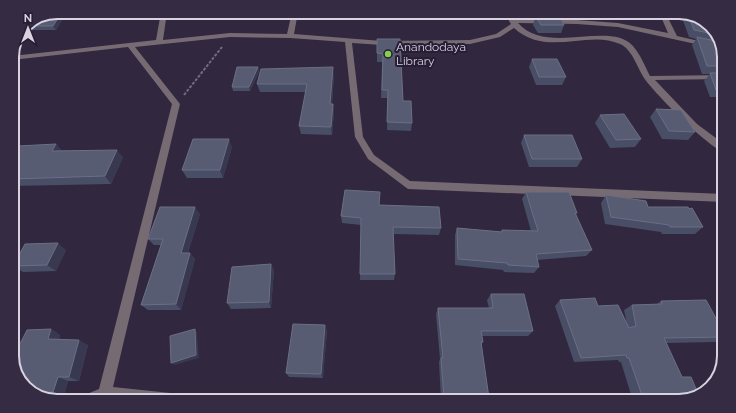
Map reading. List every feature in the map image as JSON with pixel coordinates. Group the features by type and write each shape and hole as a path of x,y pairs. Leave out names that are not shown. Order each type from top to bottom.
{"street":[{"path":"159,42 163,19"},
{"path":"290,36 294,19"},
{"path":"512,19 513,22 526,32 545,40 605,39 620,41 630,47 648,78 694,126 717,144"},
{"path":"665,19 673,36"},
{"path":"19,57 230,35 290,36 348,42 470,42 498,36 513,22 577,22 614,24 716,47"},
{"path":"614,24 620,41"},
{"path":"348,42 359,137 371,157 408,185 717,198"},
{"path":"114,394 105,393 176,104 130,45"},
{"path":"648,78 717,77"}],"path":[{"path":"176,104 227,42 245,35"}],"building":[{"path":"58,19 53,26 35,26 44,21"},
{"path":"537,19 561,19 564,25 541,25"},
{"path":"690,21 698,24 708,33 694,30"},
{"path":"697,37 713,41 715,44 717,66 707,66"},
{"path":"377,39 400,39 403,101 411,101 412,123 387,122 388,90 382,90 383,54 377,53"},
{"path":"532,59 557,59 566,77 539,77"},
{"path":"237,67 258,67 249,87 232,87"},
{"path":"333,67 330,104 333,104 331,127 299,126 307,84 257,84 261,69"},
{"path":"710,73 717,73 716,90"},
{"path":"656,109 681,110 695,132 669,131"},
{"path":"624,114 641,139 616,140 600,115"},
{"path":"524,135 572,135 582,159 532,159"},
{"path":"193,139 229,139 220,170 182,170"},
{"path":"56,144 52,151 117,150 105,176 19,179 19,146"},
{"path":"345,190 380,192 379,205 439,207 441,228 393,227 395,274 360,274 361,218 341,216"},
{"path":"526,192 569,192 577,213 575,213 592,250 536,254 539,267 458,259 457,228 502,232 502,230 538,231"},
{"path":"606,195 646,201 648,207 692,208 703,227 670,227 669,225 611,217"},
{"path":"160,207 195,207 181,253 190,253 176,304 141,305 163,239 148,239"},
{"path":"58,243 47,265 19,266 19,255 25,244"},
{"path":"271,264 269,302 227,303 232,267"},
{"path":"491,294 524,294 533,331 481,331 483,342 481,342 488,394 444,394 441,358 443,358 438,308 493,308"},
{"path":"595,298 598,306 618,305 629,328 636,326 632,305 662,304 661,301 706,300 717,320 717,337 664,338 682,377 691,377 696,390 684,394 642,394 629,358 627,358 626,355 581,358 560,300"},
{"path":"293,324 325,325 321,374 286,373"},
{"path":"51,329 48,339 79,340 69,377 58,377 53,392 44,392 32,385 25,377 21,369 19,359 19,342 21,342 27,330"},
{"path":"195,329 196,355 171,363 170,336"}],"place":[{"name":"Anandodaya Library","path":"388,54"}]}
